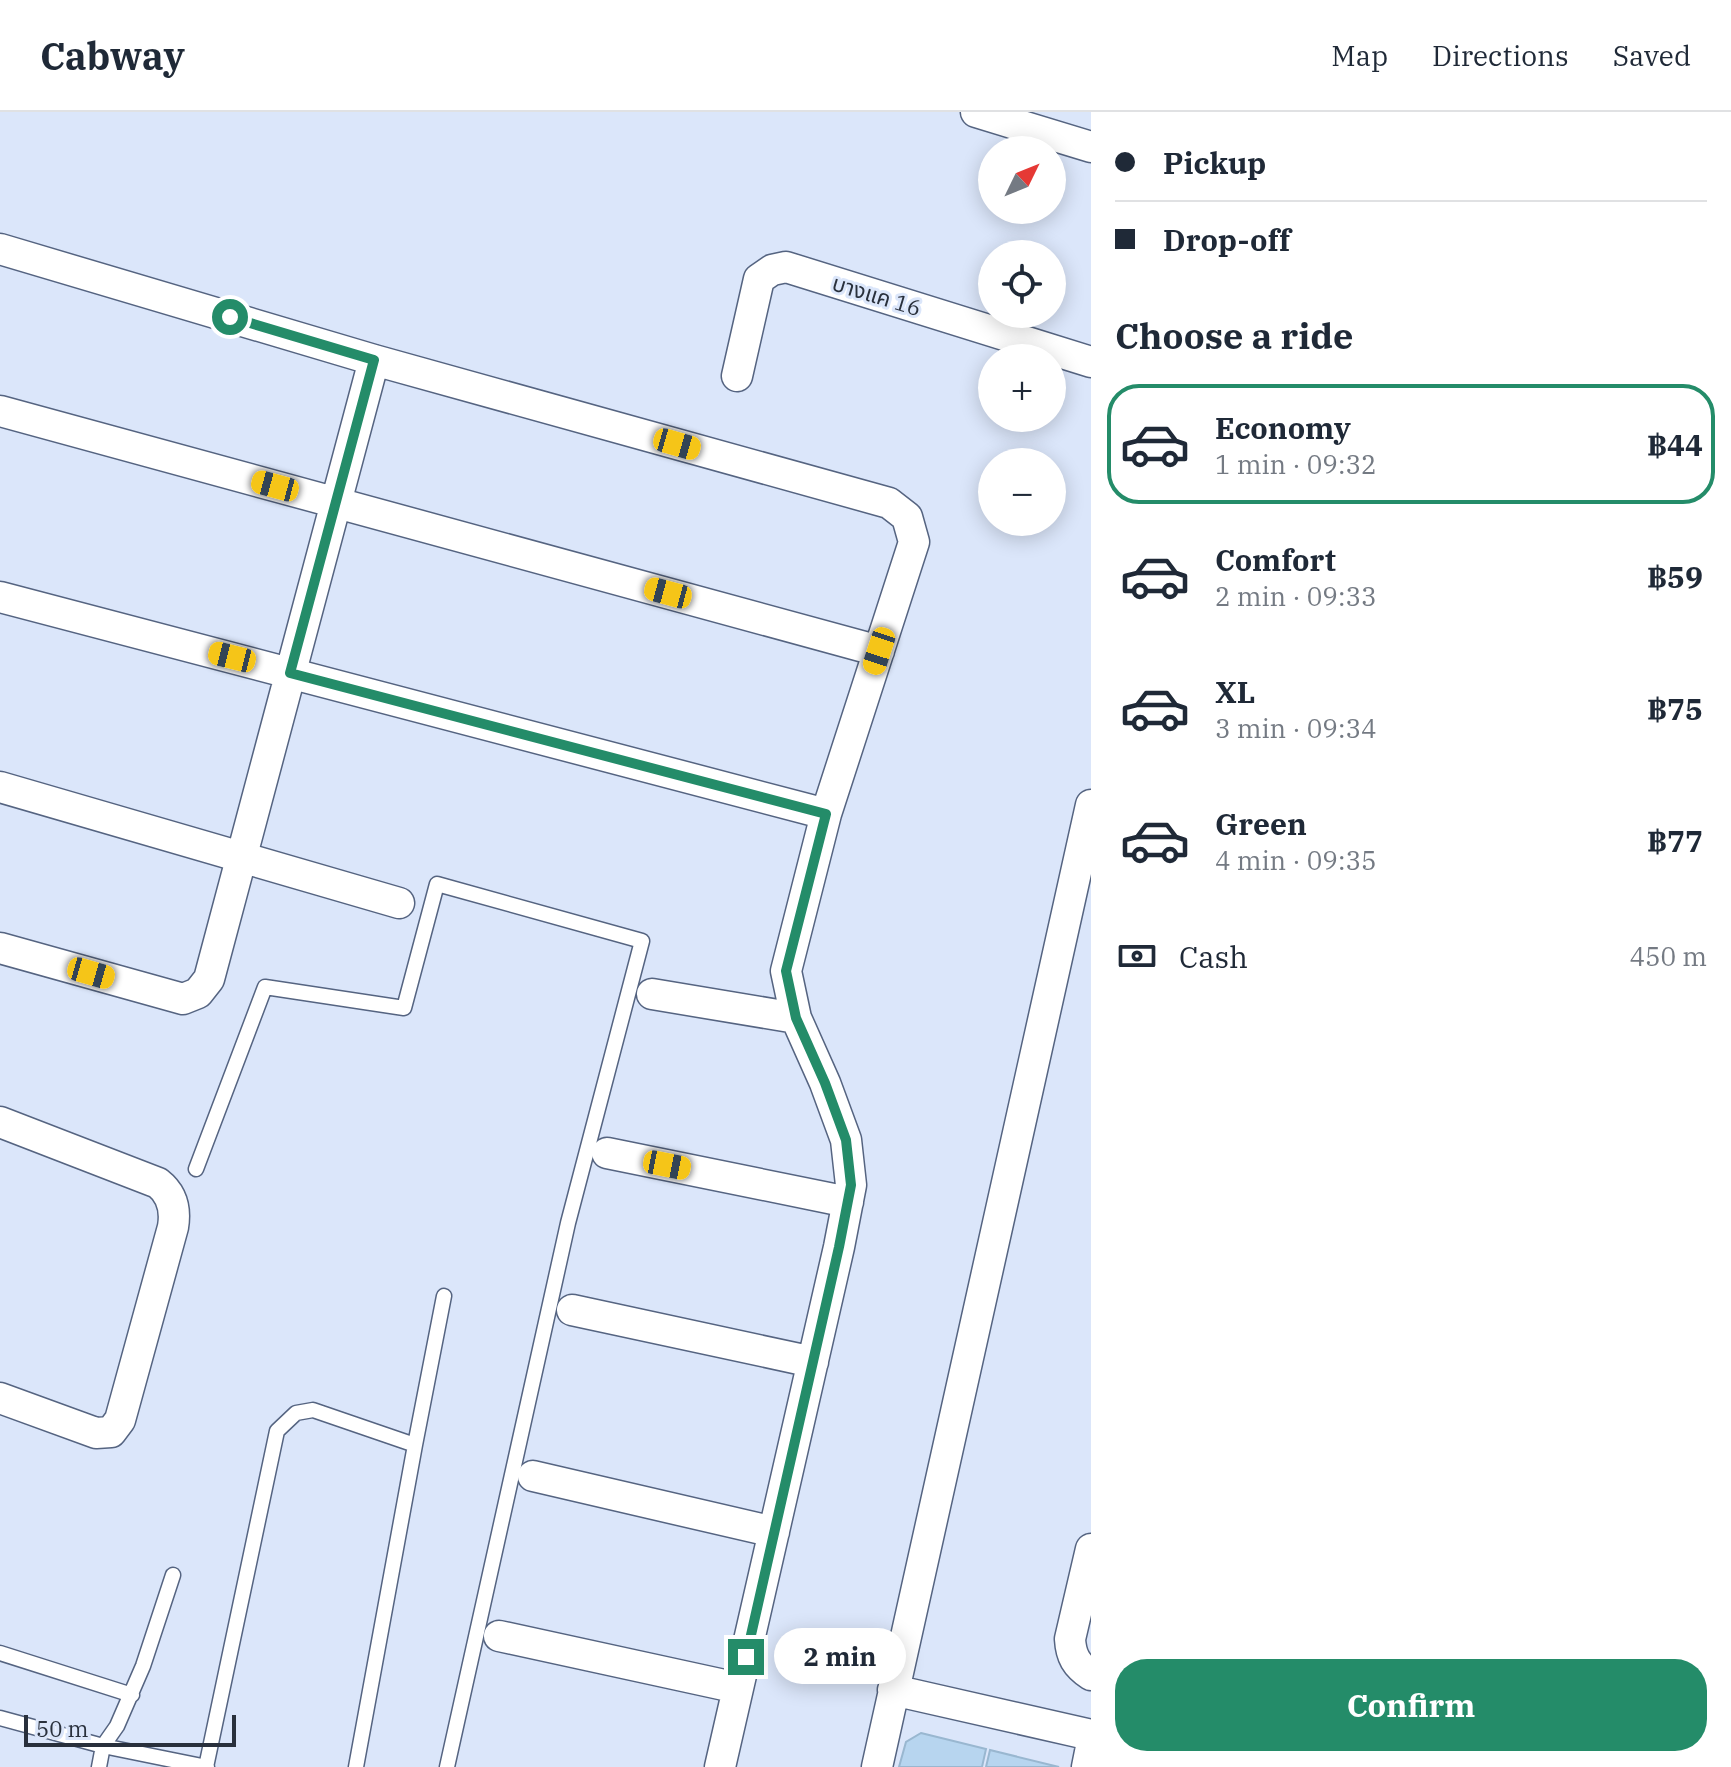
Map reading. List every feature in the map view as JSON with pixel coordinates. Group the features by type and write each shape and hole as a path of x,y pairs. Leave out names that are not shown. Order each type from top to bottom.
{"street":[{"path":"976,112 1091,147"},
{"path":"0,249 374,360 889,503 907,517 914,542 826,814 786,971 796,1018 846,1140 851,1185 720,1767"},
{"name":"บางแค 16","path":"737,376 759,279 772,270 786,267 1091,362"},
{"path":"0,948 183,999 198,993 209,979 374,360"},
{"path":"0,411 879,651"},
{"path":"0,597 826,814"},
{"path":"0,787 399,903"},
{"path":"877,1767 1091,805"},
{"path":"652,994 796,1018"},
{"path":"0,1122 158,1183 173,1205 174,1221 120,1420 111,1432 96,1433 0,1398"},
{"path":"607,1153 848,1202"},
{"path":"572,1310 813,1362"},
{"path":"533,1476 774,1532"},
{"path":"1091,1549 1070,1639 1071,1654 1078,1666 1091,1675"},
{"path":"499,1636 738,1688"},
{"path":"893,1690 1091,1735"},
{"path":"1087,1767 1091,1747"}],"lane":[{"path":"196,1169 265,987 404,1008 437,884 642,941 568,1223 447,1767"},
{"path":"356,1767 444,1296"},
{"path":"0,1718 103,1746 207,1767 277,1431 296,1413 313,1410 415,1445"},
{"path":"99,1767 103,1746 132,1695 173,1575"},
{"path":"0,1653 132,1695"}],"building":[{"path":"921,1733 986,1749 982,1767 899,1767 906,1742"},
{"path":"990,1750 1059,1767 986,1767"}],"route":[{"path":"230,317 374,360 290,673 826,814 786,971 796,1018 846,1140 851,1185 746,1657"}]}
